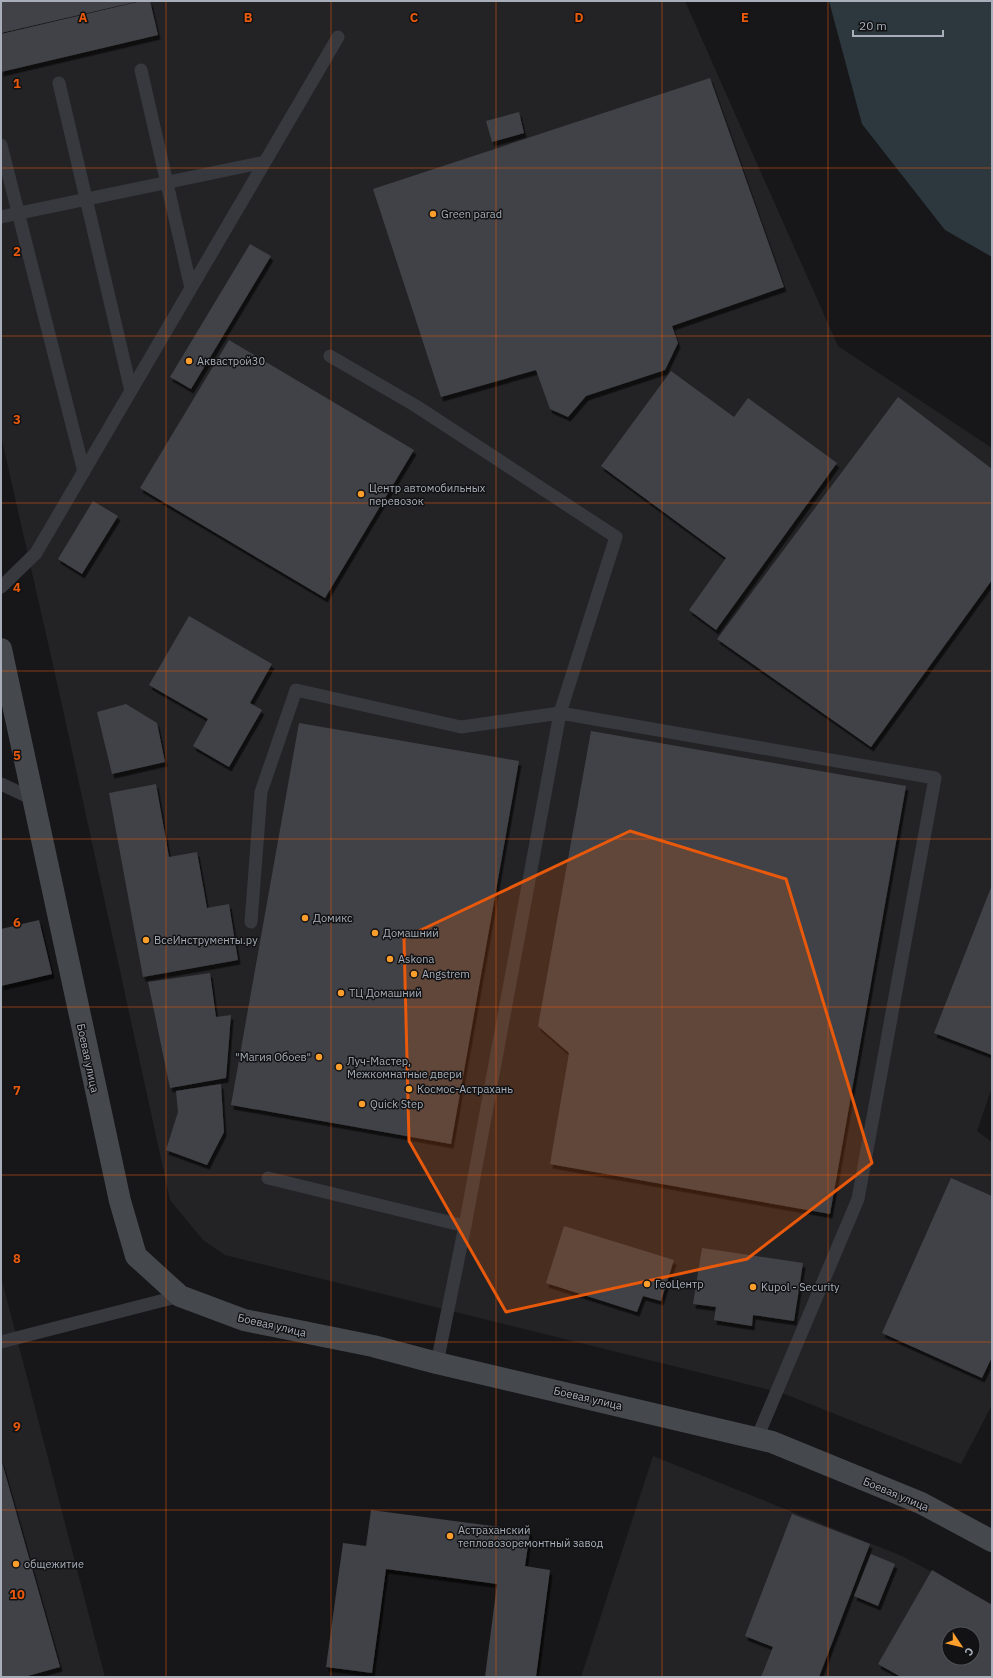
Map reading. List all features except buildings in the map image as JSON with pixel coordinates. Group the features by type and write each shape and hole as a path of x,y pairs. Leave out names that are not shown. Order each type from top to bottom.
{"main road":[{"name":"Боевая улица","path":"1,649 118,1194 136,1256 180,1296 244,1320 373,1346 437,1363 772,1442 921,1503 992,1541"}],"lane":[{"path":"1,587 36,553 338,37"},
{"path":"141,70 191,288"},
{"path":"59,83 131,391"},
{"path":"1,145 84,472"},
{"path":"1,217 264,162"},
{"path":"330,356 416,406 616,537 560,713 465,1226 437,1363"},
{"path":"251,922 261,792 296,690 461,727 560,713 935,778 858,1199 757,1438"},
{"path":"1,784 33,799"},
{"path":"268,1178 465,1226"},
{"path":"1,1342 180,1296"}],"highlighted area":[{"path":"630,831 786,879 872,1163 747,1259 506,1312 409,1141 404,938"}],"shaded area":[{"path":"1,1 685,1 838,346 992,448 992,1087 977,1131 992,1142 992,1405 961,1464 782,1393 225,1255 203,1240 170,1200 58,687 1,436"},
{"path":"829,1 992,1 992,257 945,230 862,124"},
{"path":"1,1277 54,1481 105,1677 1,1677"},
{"path":"653,1456 902,1556 992,1604 992,1677 581,1677"}],"place":[{"name":"Green parad","path":"433,214"},
{"name":"Аквастрой30","path":"189,361"},
{"name":"Центр автомобильных перевозок","path":"361,494"},
{"name":"Домикс","path":"305,918"},
{"name":"Домашний","path":"375,933"},
{"name":"ВсеИнструменты.ру","path":"146,940"},
{"name":"Askona","path":"390,959"},
{"name":"Angstrem","path":"414,974"},
{"name":"ТЦ Домашний","path":"341,993"},
{"name":"\"Магия Обоев\"","path":"319,1057"},
{"name":"Луч-Мастер, Межкомнатные двери","path":"339,1067"},
{"name":"Космос-Астрахань","path":"409,1089"},
{"name":"Quick Step","path":"362,1104"},
{"name":"ГеоЦентр","path":"647,1284"},
{"name":"Kupol - Security","path":"753,1287"},
{"name":"Астраханский тепловозоремонтный завод","path":"450,1536"},
{"name":"общежитие","path":"16,1564"}]}
